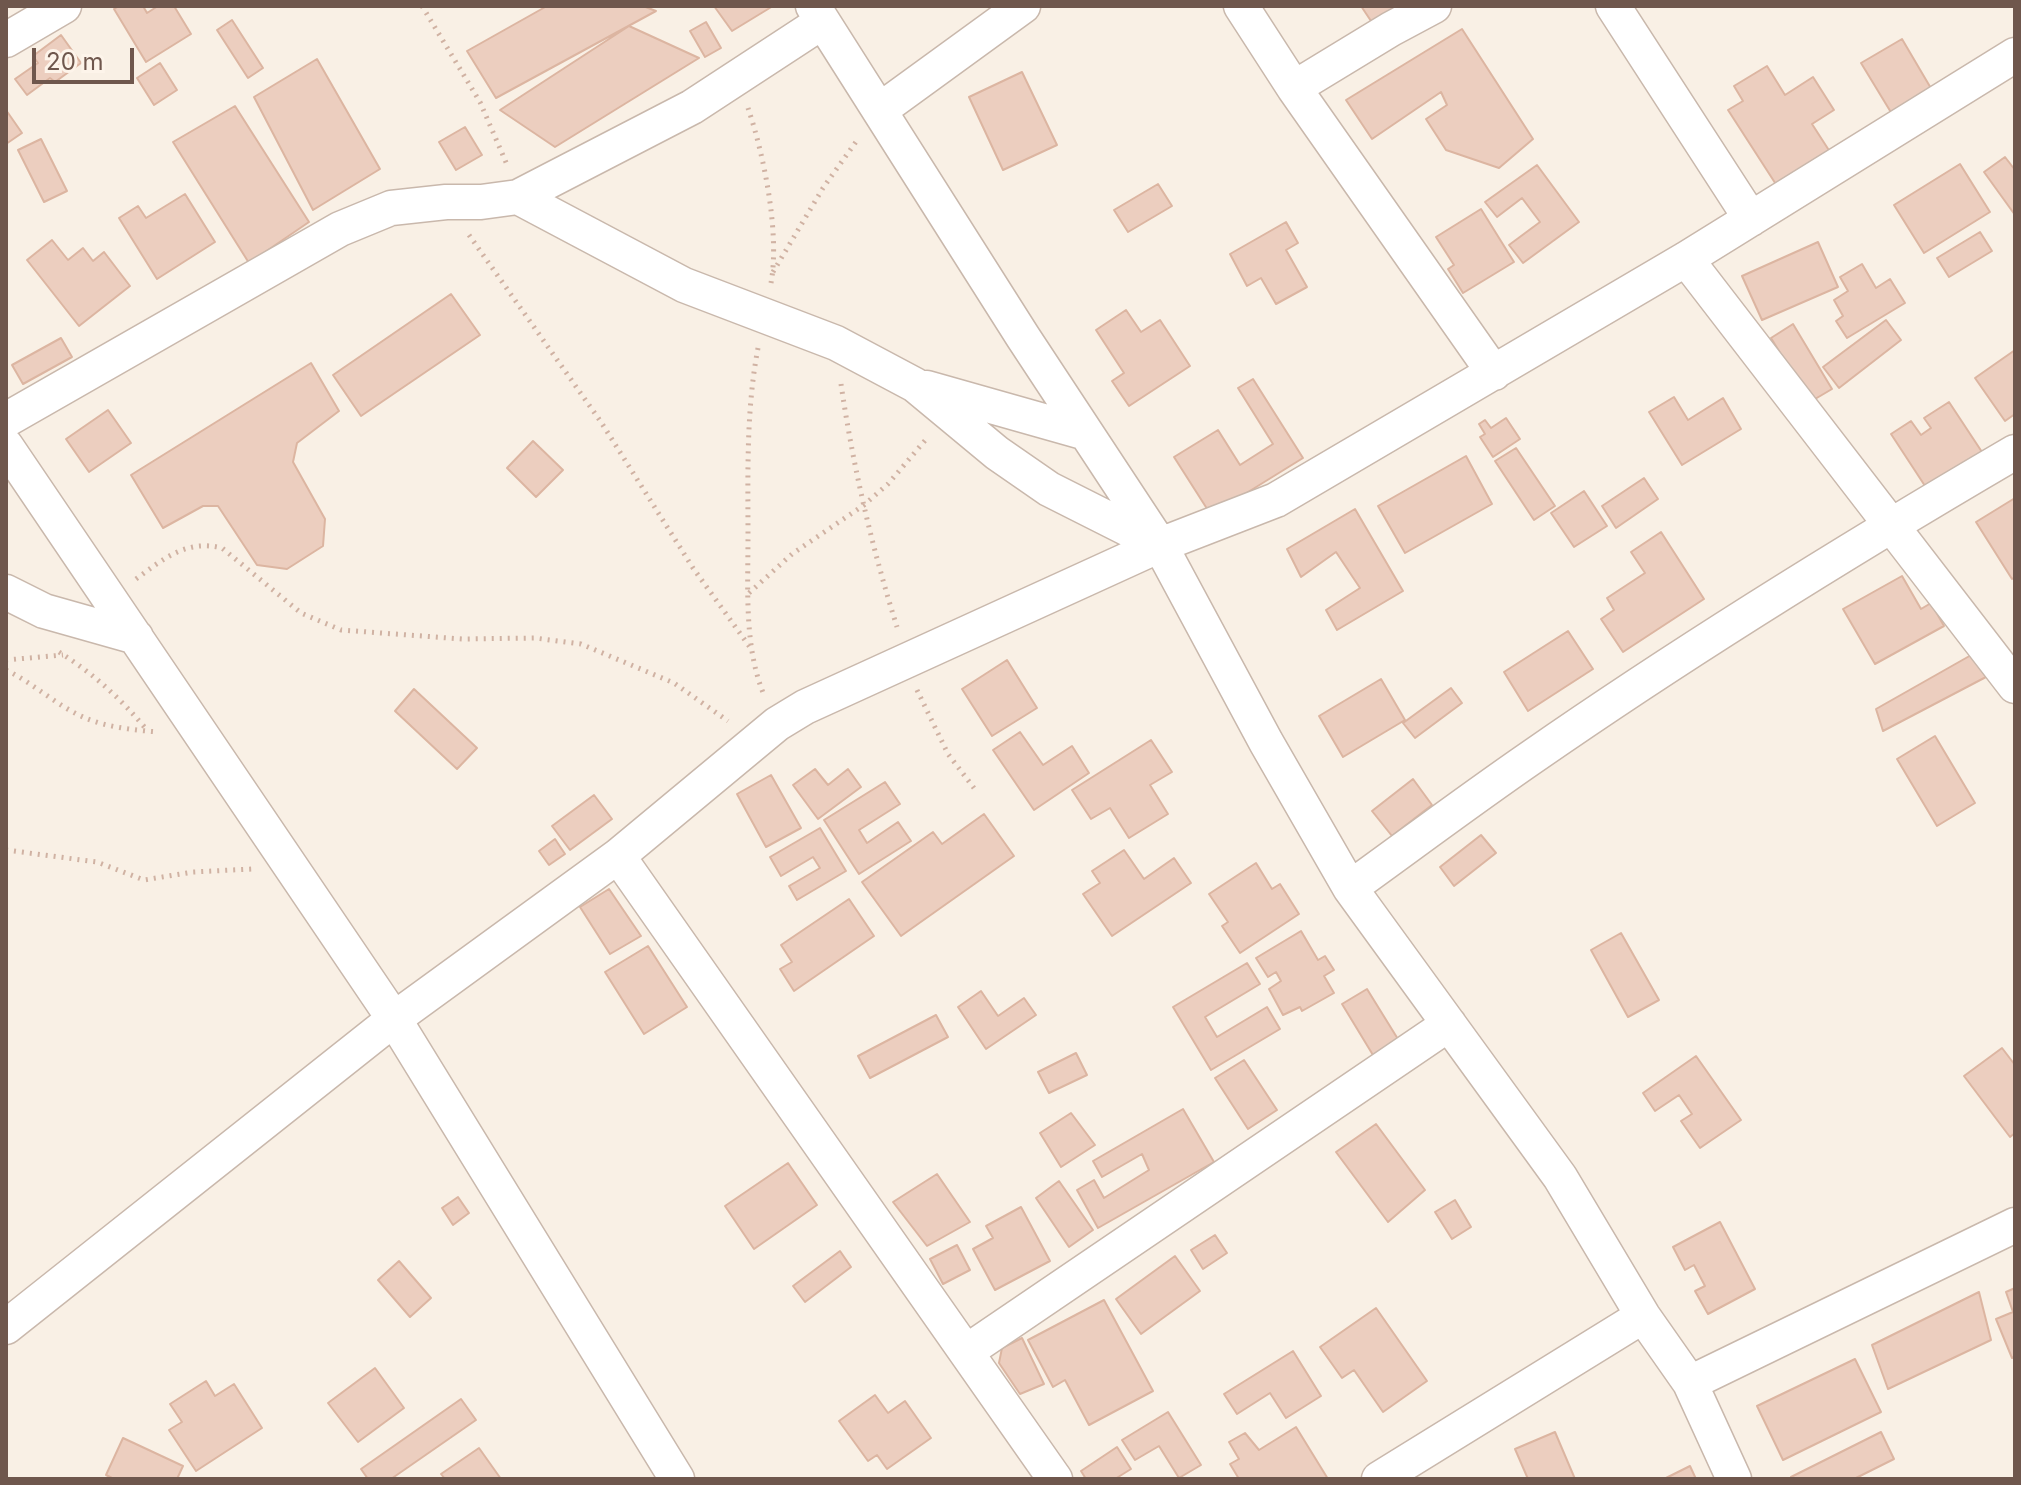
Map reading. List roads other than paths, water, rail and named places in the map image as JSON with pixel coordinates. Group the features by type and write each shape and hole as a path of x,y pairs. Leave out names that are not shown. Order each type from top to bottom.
{"street":[{"path":"6,40 64,6"},
{"path":"880,110 1023,6"},
{"path":"1241,6 1294,88 1494,373"},
{"path":"1294,88 1434,6"},
{"path":"1613,6 1751,219"},
{"path":"6,420 340,229 391,208 518,197 692,107 737,77 818,14 1160,545 1266,742 1350,888 1560,1177 1643,1316 1690,1383 1734,1479"},
{"path":"6,1327 22,1300 394,1019 618,856 766,733 805,707 1160,545 1276,500 1686,259 2015,55"},
{"path":"518,197 684,285 836,343 915,385 997,453 1049,489 1160,545"},
{"path":"1686,259 2015,686"},
{"path":"915,385 1086,433"},
{"path":"6,446 394,1019 677,1479"},
{"path":"1350,888 1533,756 1891,524 2015,452"},
{"path":"6,592 44,611 136,637"},
{"path":"618,856 1055,1479"},
{"path":"966,1352 1449,1024"},
{"path":"1690,1383 2015,1225"},
{"path":"1379,1479 1643,1316"}]}
